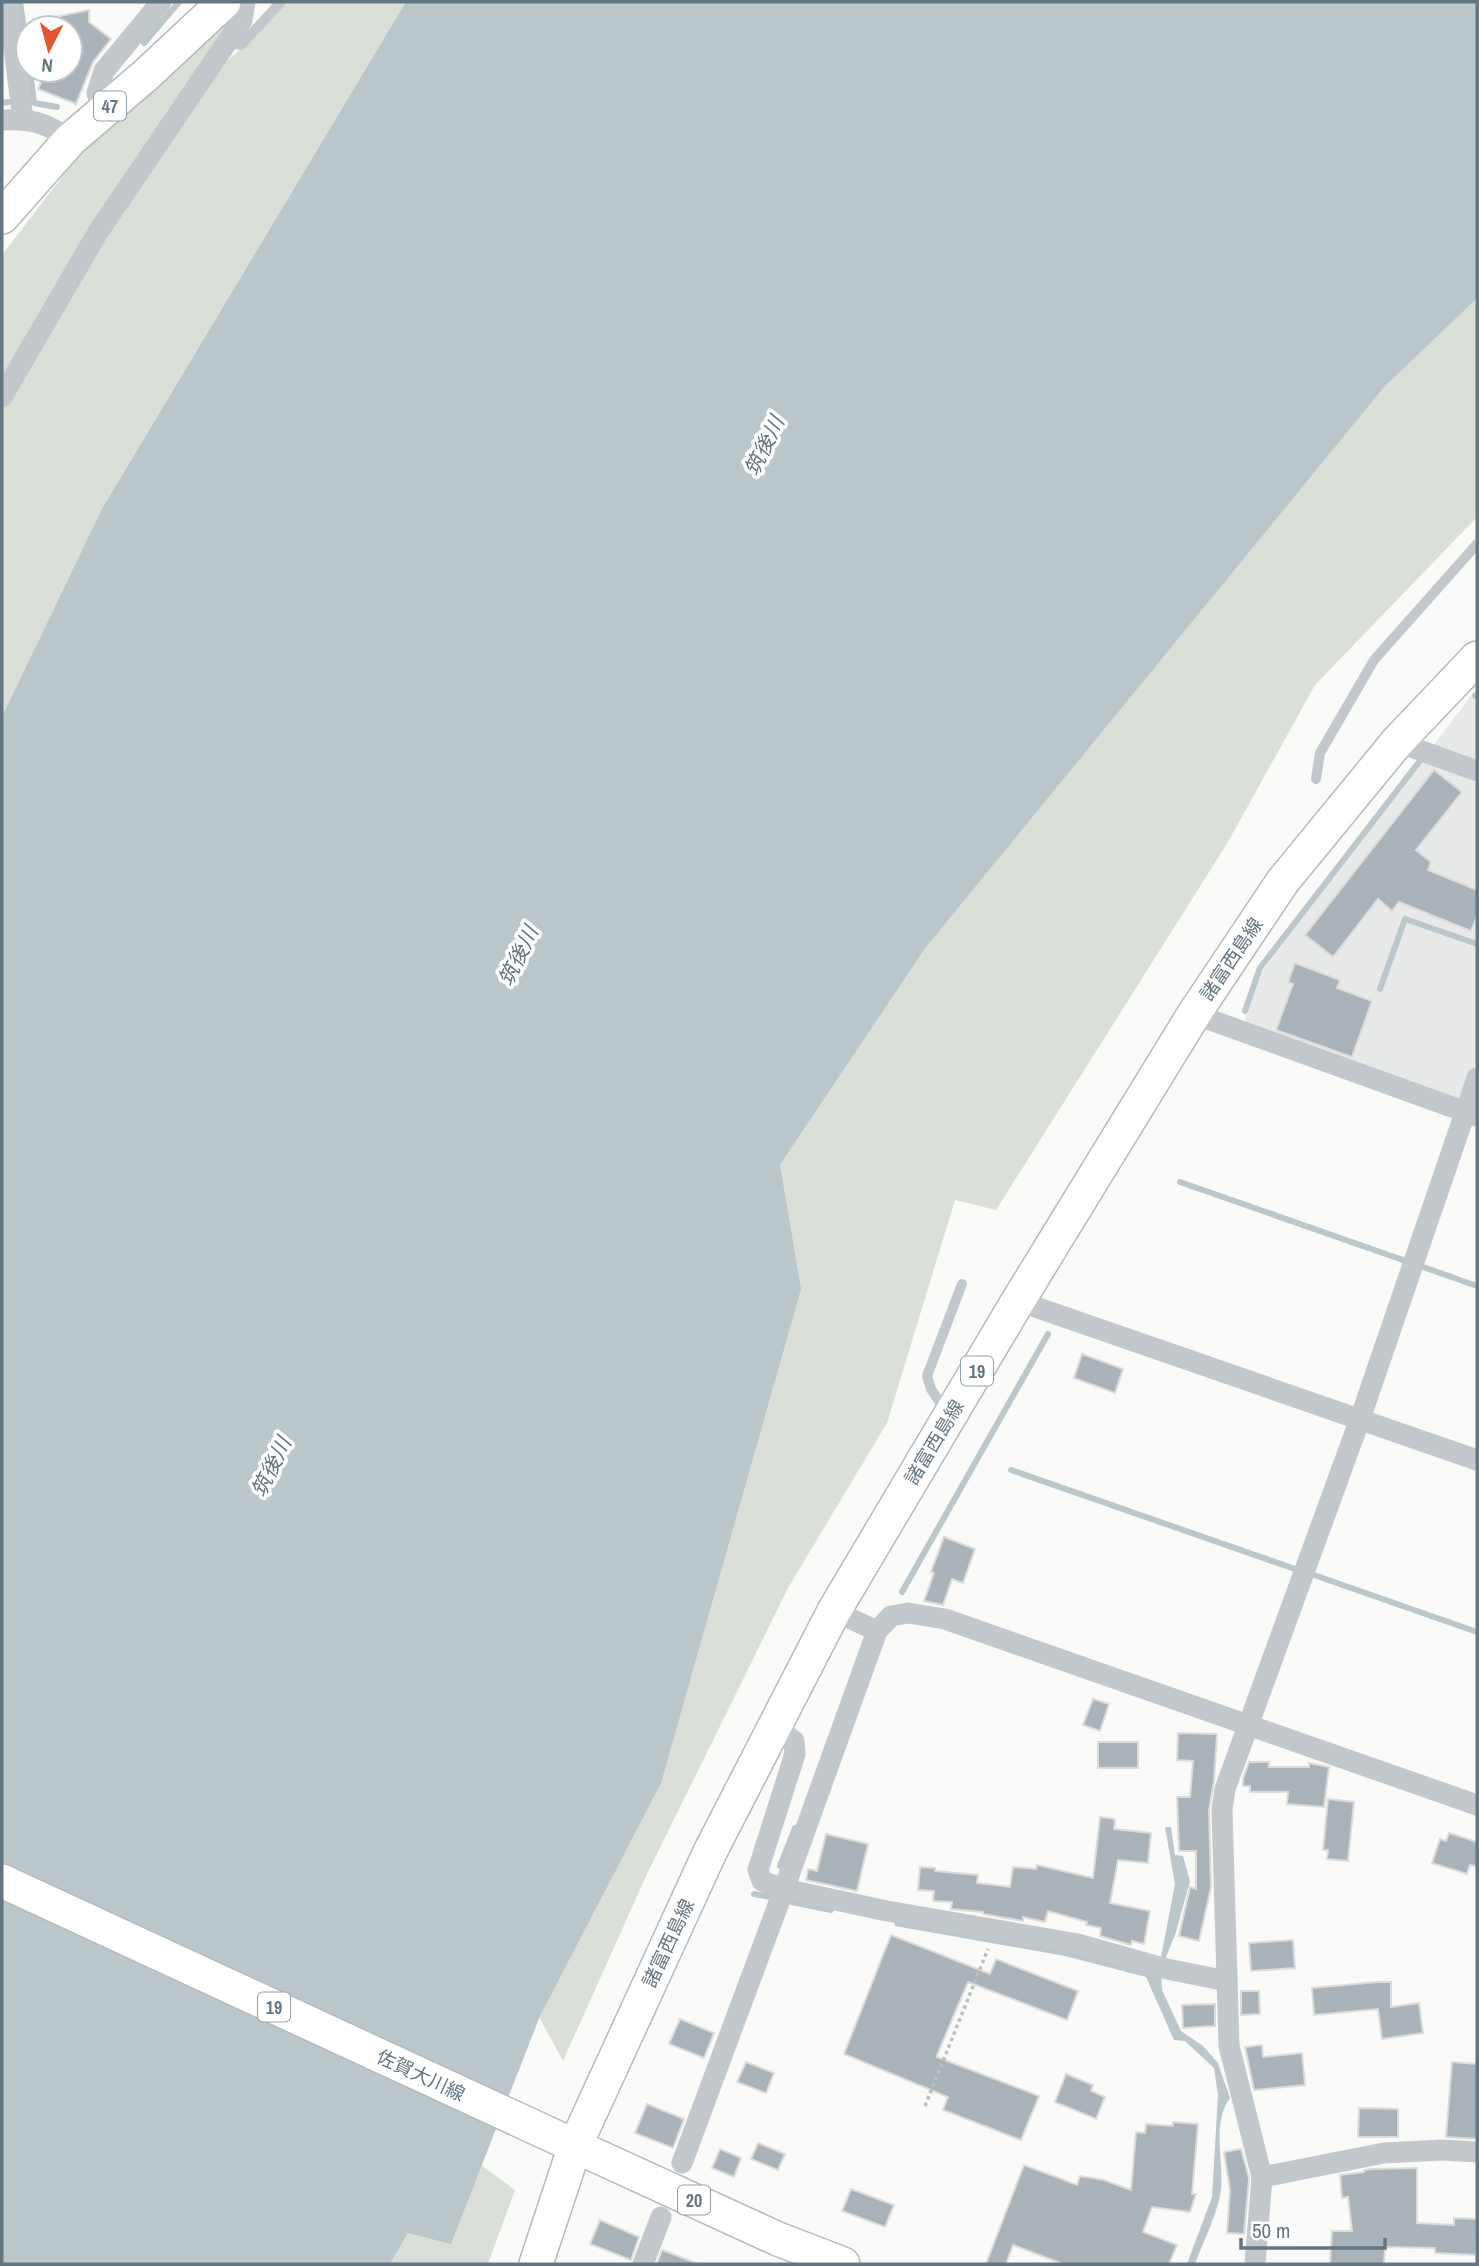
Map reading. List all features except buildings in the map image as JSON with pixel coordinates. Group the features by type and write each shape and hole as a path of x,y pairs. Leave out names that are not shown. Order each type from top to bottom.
{"main road":[{"name":"47","path":"2,217 70,140 148,74 224,2"},
{"name":"諸富西島線","path":"536,2264 560,2139 835,1611 1018,1301 1194,1014 1283,881 1397,742 1477,658"},
{"name":"佐賀大川線","path":"2,1881 778,2239 843,2264"}],"street":[{"path":"8,2 12,120 50,125 70,140"},
{"path":"103,112 97,93 104,71 161,2"},
{"path":"2,397 98,232 242,20 246,2"},
{"path":"1397,742 1477,771"},
{"path":"1194,1014 1471,1114"},
{"path":"1255,2264 1262,2177 1229,2046 1222,1810 1225,1789 1471,1114 1477,1078"},
{"path":"1018,1301 1477,1460"},
{"path":"835,1611 877,1631"},
{"path":"682,2163 877,1631 891,1616 908,1613 945,1619 1477,1805"},
{"path":"775,1726 793,1741 795,1754 758,1871 762,1881 784,1889 887,1912 1078,1944 1227,1981"},
{"path":"1262,2177 1384,2153 1442,2150 1477,2152"},
{"path":"643,2264 661,2217"}],"lane":[{"path":"227,42 242,45 281,2"},
{"path":"1316,779 1320,754 1374,660 1477,544"},
{"path":"949,1417 931,1389 928,1376 962,1284"}],"path":[{"path":"925,2106 988,1949"}],"shaded area":[{"path":"288,2 467,2 2,849 2,405 101,233 214,72"},
{"path":"232,15 202,72 2,387 2,255 85,147"},
{"path":"1477,237 1477,517 1315,685 1228,842 996,1210 955,1200 887,1423 788,1588 647,1874 563,2061 539,2017 481,2165 515,2190 488,2264 390,2264 408,2233 780,1165 926,947"},
{"path":"1477,692 1477,1057 1461,1104 1243,1025 1263,970 1473,693"}],"water":[{"name":"筑後川","path":"406,2 1477,2 1477,298 1384,387 926,947 780,1165 801,1289 661,1783 540,2016 451,2244 408,2233 390,2264 2,2264 2,717 102,509"},
{"path":"1165,1827 1171,1827 1175,1855 1183,1856 1190,1881 1176,1932 1161,1970 1162,1990 1181,2031 1203,2046 1218,2063 1230,2098 1221,2121 1220,2196 1195,2264 1187,2264 1212,2197 1218,2095 1214,2068 1185,2041 1174,2040 1146,1977 1065,1956 895,1926 894,1921 1161,1957 1175,1884"}],"waterway":[{"path":"20,2 22,14"},
{"path":"144,43 179,2"},
{"path":"32,84 34,103 57,107"},
{"path":"2,103 9,102"},
{"path":"1245,1011 1260,968 1419,762"},
{"path":"1380,989 1405,919 1477,944"},
{"path":"1180,1182 1403,1260"},
{"path":"1423,1267 1477,1286"},
{"path":"902,1592 1048,1334"},
{"path":"1011,1470 1295,1569"},
{"path":"1314,1575 1477,1632"},
{"path":"780,1866 795,1828"},
{"path":"754,1894 771,1897"},
{"path":"792,1902 831,1910"}]}
